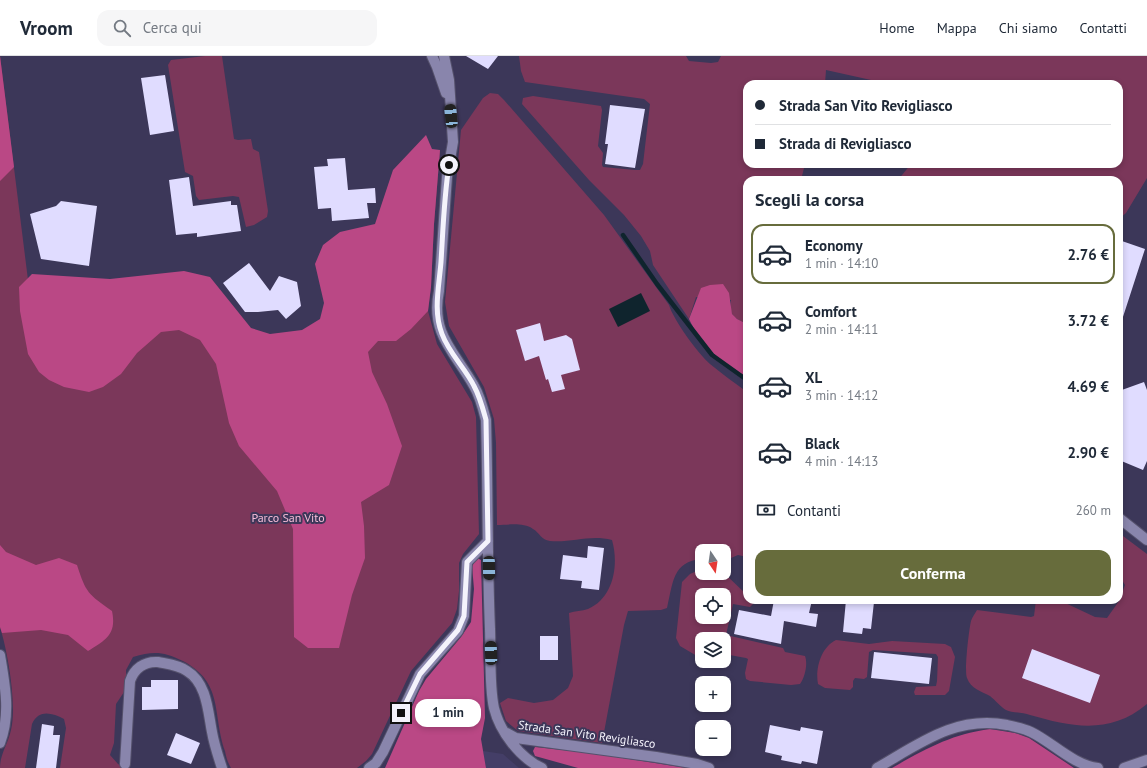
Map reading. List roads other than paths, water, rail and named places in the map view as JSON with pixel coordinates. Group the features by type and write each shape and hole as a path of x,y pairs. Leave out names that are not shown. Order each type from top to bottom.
{"street":[{"name":"Strada San Vito Revigliasco","path":"432,56 449,103"},
{"name":"Strada San Vito Revigliasco","path":"444,56 449,80 449,103 453,142 447,177 439,291 436,306 438,324 443,336 474,386 481,402 486,420 492,689 494,707 505,732 516,738 662,758 697,764 709,768"},
{"path":"1123,521 1147,540"},
{"path":"369,768 376,763 383,752 420,674 458,630 464,616 467,562 488,541"},
{"path":"0,655 6,702 5,730 0,743"},
{"path":"125,764 130,681 133,672 140,666 155,662 173,665 187,670 195,677 201,687 208,706 212,733 222,768"},
{"path":"877,768 936,734 963,725 984,722 1014,727 1031,732 1062,752 1098,768"},
{"path":"505,732 523,754 542,768"},
{"path":"1124,768 1147,760"}],"water":[{"path":"641,293 650,311 618,327 609,309"}],"waterway":[{"path":"623,235 657,284 712,355 743,377"}],"park label":[{"name":"Parco San Vito","path":"288,517"}]}
